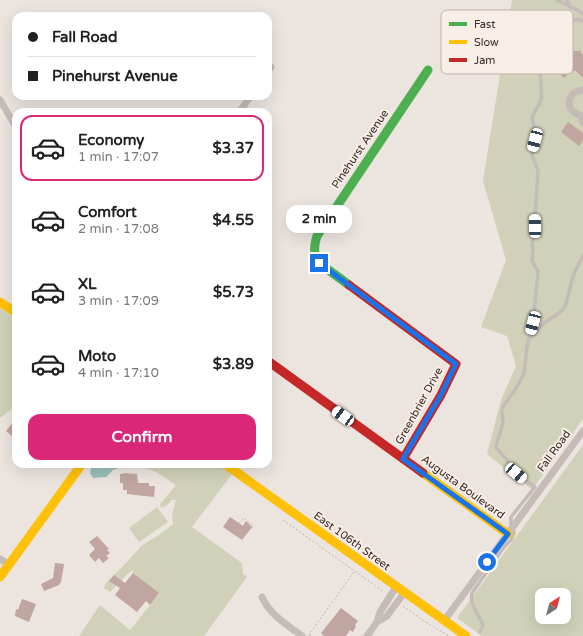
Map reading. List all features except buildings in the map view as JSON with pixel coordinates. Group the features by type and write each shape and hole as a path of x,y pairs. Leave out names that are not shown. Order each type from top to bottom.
{"street":[{"name":"Pinehurst Avenue","path":"428,70 319,232 315,243 314,255 319,263 456,364"},
{"path":"582,116 571,110 570,104 571,97 574,92 583,90"},
{"path":"0,100 12,120"},
{"path":"0,302 12,310"},
{"name":"Augusta Boulevard","path":"272,364 403,459 510,531"},
{"name":"Greenbrier Drive","path":"403,459 441,395 456,364"},
{"name":"Fall Road","path":"444,621 583,431"},
{"path":"0,578 79,468"},
{"name":"East 106th Street","path":"231,468 466,636"},
{"path":"0,559 9,566"},
{"path":"368,636 377,622 380,612 396,587"},
{"path":"377,622 387,616 404,593"},
{"path":"262,597 266,606 273,614 302,636"}],"lane":[{"path":"557,0 583,14"},
{"path":"567,0 572,8"},
{"path":"573,20 581,19 583,21"},
{"path":"480,632 483,626 479,614 472,603 472,593 504,547 512,539 514,532 510,531 511,517 535,487 516,473 496,446 503,423 502,411 504,405 519,384 524,373 533,323 538,272 532,260 532,244 535,232 538,171 532,156 536,133 532,118 541,100 541,74"},
{"path":"582,116 580,123 583,124"},
{"path":"529,340 547,320 562,311 566,304 573,276 583,255"}],"path":[{"path":"239,523 244,518 253,525 250,530"},
{"path":"283,520 390,596"},
{"path":"310,636 310,633 355,572"},
{"path":"398,602 424,621 449,636"}],"green space":[{"path":"512,0 583,0 583,419 532,490 487,454 501,400 516,366 507,336 481,327 506,260 483,181 500,74 573,74 573,10 510,10"},
{"path":"0,308 12,316 12,409 0,418"},
{"path":"583,445 583,636 482,636 457,618"},
{"path":"146,468 225,468 233,473 192,527 242,563 243,574 247,577 204,636 79,636 100,605 130,630 159,594 133,573 133,570 110,592 104,588 106,583 141,546 173,524 172,514 176,500 172,500 166,506 161,508 160,504 176,485 156,472"},
{"path":"157,507 168,522 139,542 129,528"}],"water":[{"path":"91,468 119,468 113,470 106,477 93,478 90,473"}],"traffic: fast":[{"path":"349,285 319,263 315,250 317,236 428,70"}],"traffic: slow":[{"path":"0,302 12,310"},
{"path":"0,577 79,468"},
{"path":"231,468 466,636"},
{"path":"423,473 508,534"}],"traffic: jam":[{"path":"349,285 456,364 441,395 403,459"},
{"path":"272,364 423,473"}],"route":[{"path":"319,263 456,364 441,395 403,459 508,534 487,562"}]}
